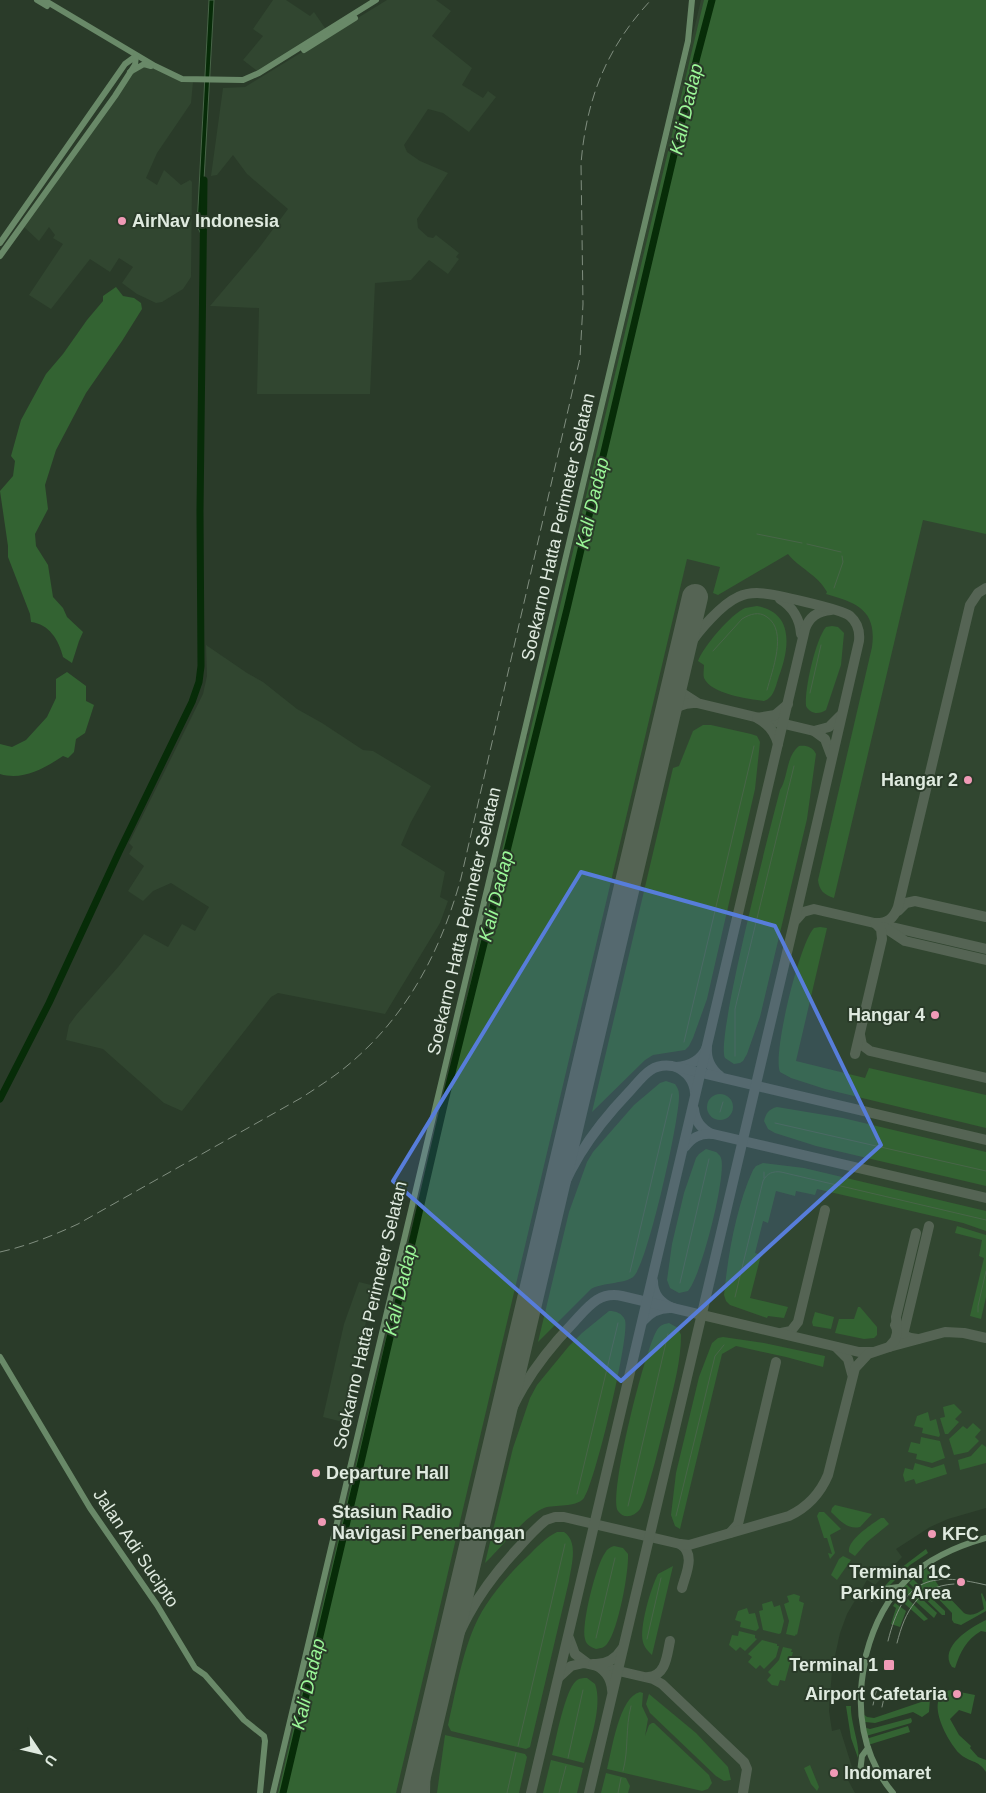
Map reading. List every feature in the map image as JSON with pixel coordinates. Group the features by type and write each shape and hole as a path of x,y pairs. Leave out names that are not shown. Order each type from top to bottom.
{"main road":[{"path":"37,0 122,51 125,54 125,64"},
{"path":"44,0 136,56 176,77 202,82"},
{"path":"130,72 146,64 173,78 202,82 243,80 259,73 376,0"},
{"path":"212,82 238,84 253,79 322,40 383,0"},
{"name":"Soekarno Hatta Perimeter Selatan","path":"273,1793 685,56 690,0"},
{"path":"22,219 125,64 136,56"},
{"path":"0,256 22,219 106,109 135,65 136,56"},
{"path":"99,103 100,107 106,109"},
{"path":"0,243 17,226"},
{"name":"Jalan Adi Sucipto","path":"0,1357 90,1508 161,1611 195,1668 210,1680 244,1720 264,1736 260,1793"},
{"path":"892,1793 880,1775 868,1748 863,1732 860,1710 860,1688 865,1658 879,1618 899,1587 914,1573 939,1555 986,1538"},
{"path":"872,1598 883,1589 899,1587"},
{"path":"860,1772 862,1756 868,1748"}],"highlighted area":[{"path":"581,872 775,926 881,1145 621,1381 393,1181"}],"shaded area":[{"path":"209,0 214,0 201,234 197,226"},
{"path":"273,0 286,0 310,16 314,12 327,31 260,73 243,60 263,36 253,29"},
{"path":"387,0 436,0 451,11 432,36 472,68 462,85 483,98 488,91 496,97 469,132 443,113 428,109 404,145 407,152 420,161 448,173 417,219 418,228 428,237 433,238 436,235 459,253 456,257 459,259 448,274 429,260 411,280 375,283 370,394 257,394 259,308 210,306 259,248 288,209 247,174 233,155 217,175 211,176 223,88 245,87"},
{"path":"701,0 986,0 986,1508 948,1519 930,1527 896,1549 902,1557 875,1585 867,1580 847,1614 840,1633 832,1670 829,1711 832,1731 840,1729 852,1767 843,1771 855,1793 275,1793 528,735"},
{"path":"704,0 986,0 986,534 923,520 834,898 823,892 818,880 872,647 873,634 868,616 855,605 826,594 827,592 823,586 788,554 718,595 713,593 720,567 687,559 396,1793 278,1793"},
{"name":"AirNav Indonesia","path":"145,64 183,81 193,82 191,103 157,153 146,178 157,185 164,170 181,185 190,180 192,182 191,277 183,289 162,302 156,303 137,294 122,283 133,267 119,258 110,272 90,259 51,309 29,295 63,244 53,238 55,235 49,227 39,241 22,225 130,72"},
{"path":"116,287 123,296 134,298 141,303 142,309 86,393 56,450 45,485 48,509 35,534 36,546 48,565 53,597 63,608 67,617 83,632 72,663 63,657 56,639 48,629 31,622 30,614 8,557 0,491 13,476 15,461 11,456 21,420 46,374 103,301 103,296"},
{"path":"757,606 769,610 778,616 786,634 785,655 776,687 770,697 764,701 731,695 714,688 704,678 704,665 698,661 711,640 732,617 745,608"},
{"path":"826,627 838,627 844,633 841,665 826,710 815,713 806,706 809,677 822,633"},
{"path":"206,645 263,682 297,709 363,750 373,751 431,786 411,822 401,845 445,872 440,897 448,901 440,923 385,1014 278,993 271,997 182,1111 164,1103 103,1049 66,1040 69,1025 77,1014 144,934 168,947 182,924 195,931 209,907 171,883 153,891 143,901 128,891 144,866 129,854 133,847 129,843 203,694 207,676"},
{"path":"67,672 86,686 86,701 94,705 85,733 76,739 74,752 68,758 63,756 41,769 25,775 9,776 0,774 0,744 12,747 26,740 47,717 56,698 56,679"},
{"path":"703,725 751,734 757,736 760,742 755,789 707,999 693,1038 685,1050 653,1055 645,1060 592,1112 673,768 679,766 693,731"},
{"path":"799,746 809,747 816,754 807,819 760,1017 747,1054 743,1061 734,1064 725,1058 724,1043 728,1013 756,885 780,790 785,779 789,761"},
{"path":"814,928 827,928 796,1061 865,1078 869,1068 986,1095 986,1128 825,1089 791,1078 780,1072 780,1044 795,975 808,937"},
{"path":"666,1081 675,1084 678,1089 678,1109 655,1219 640,1265 631,1279 591,1289 538,1342 569,1212 587,1162 593,1152 634,1105 660,1083"},
{"path":"720,1094 729,1098 733,1107 729,1116 720,1120 711,1116 707,1107 711,1098"},
{"path":"777,1107 843,1118 986,1152 986,1186 816,1146 775,1133 768,1129 764,1121 768,1112"},
{"path":"706,1149 716,1152 721,1158 722,1168 717,1204 706,1247 693,1282 688,1291 679,1293 670,1288 667,1280 672,1244 684,1193 696,1158"},
{"path":"763,1163 804,1168 986,1211 986,1231 963,1223 817,1189 815,1195 796,1191 795,1196 776,1191 768,1223 763,1221 755,1253 761,1255 750,1298 788,1307 784,1318 768,1316 767,1318 730,1305 724,1295 730,1248 737,1215 753,1170 756,1166"},
{"path":"957,1226 986,1235 986,1297 981,1319 970,1316 984,1258 979,1256 982,1240 955,1233"},
{"path":"359,1282 379,1287 372,1314 368,1313 343,1422 323,1417 344,1324"},
{"path":"858,1307 877,1327 877,1335 874,1338 864,1339 835,1333 839,1319 854,1319"},
{"path":"609,1311 616,1312 622,1316 625,1320 625,1332 617,1379 603,1439 596,1466 584,1498 576,1503 544,1508 537,1512 521,1525 485,1563 513,1448 530,1398 537,1385 569,1346"},
{"path":"815,1312 834,1317 831,1329 813,1326 812,1322"},
{"path":"669,1323 678,1328 681,1335 675,1382 655,1463 643,1502 638,1511 626,1516 618,1511 616,1499 629,1422 651,1343 658,1328"},
{"path":"723,1337 764,1343 825,1356 823,1367 736,1346 722,1354 680,1529 675,1526 671,1515 676,1473 699,1377 712,1343 718,1338"},
{"path":"954,1404 962,1412 955,1419 959,1422 948,1434 945,1434 940,1418 945,1417 943,1407"},
{"path":"928,1412 930,1421 936,1419 939,1437 922,1433 923,1428 914,1426 917,1416"},
{"path":"973,1423 981,1430 975,1437 979,1441 968,1452 954,1455 949,1439 963,1426 967,1429"},
{"path":"921,1437 940,1441 945,1458 932,1463 916,1459 917,1454 908,1452 911,1442 920,1444"},
{"path":"982,1444 986,1447 986,1463 960,1470 958,1460 971,1456"},
{"path":"915,1463 932,1468 944,1464 947,1474 916,1484 914,1479 905,1482 903,1475 905,1468 913,1470"},
{"path":"835,1505 872,1514 860,1527 855,1528 844,1524 831,1512"},
{"path":"819,1512 824,1512 841,1529 830,1535 835,1553 830,1559 828,1553 832,1554 827,1538 824,1538 817,1516"},
{"path":"884,1518 889,1524 867,1542 855,1556 849,1552 852,1542 866,1528"},
{"path":"557,1532 564,1532 569,1536 573,1555 569,1581 530,1747 526,1749 451,1731 448,1725 458,1679 478,1618 490,1599 511,1573 541,1543"},
{"path":"614,1546 623,1548 628,1554 625,1587 619,1615 611,1637 605,1646 596,1649 591,1647 585,1639 587,1609 601,1560 608,1549"},
{"path":"926,1549 928,1553 910,1565 890,1585 885,1586 901,1568"},
{"path":"843,1556 851,1560 837,1580 831,1575 839,1559"},
{"path":"673,1566 652,1655 644,1646 642,1636 646,1608 658,1574"},
{"path":"927,1568 940,1588 964,1613 972,1615 984,1609 982,1593 986,1602 986,1611 961,1625 954,1623 952,1613 930,1590 927,1594 945,1611 945,1615 942,1615 909,1583 913,1579 919,1585 923,1583 920,1573"},
{"path":"906,1584 937,1613 934,1618 902,1589"},
{"path":"900,1591 928,1619 924,1621 896,1596"},
{"path":"794,1594 800,1596 799,1601 804,1603 797,1635 795,1636 786,1634 789,1621 784,1604 789,1602 787,1596"},
{"path":"772,1601 774,1607 780,1605 784,1621 781,1633 779,1634 763,1630 759,1611 763,1610 762,1604"},
{"path":"895,1603 906,1611 900,1627 891,1624 896,1608 893,1606"},
{"path":"747,1608 749,1614 755,1613 759,1628 756,1631 740,1627 741,1622 735,1620 738,1611"},
{"path":"986,1620 986,1632 981,1631 971,1638 961,1652 955,1668 952,1667 949,1660 949,1652 953,1645 972,1627"},
{"path":"739,1631 755,1635 757,1639 745,1651 740,1647 736,1651 729,1645 732,1635 738,1636"},
{"path":"762,1640 779,1646 776,1657 764,1669 760,1665 756,1669 748,1662 752,1657 748,1654"},
{"path":"783,1647 792,1649 791,1652 793,1652 785,1681 780,1680 778,1686 772,1685 767,1680 771,1675 768,1672 779,1660"},
{"path":"587,1678 595,1684 598,1702 595,1724 584,1763 552,1755 568,1694 576,1681"},
{"path":"950,1690 975,1695 971,1714 959,1710 950,1719 959,1735 971,1746 970,1748 978,1757 986,1760 986,1772 980,1765 959,1753 944,1729 938,1710 938,1701 942,1694"},
{"path":"640,1692 643,1693 642,1706 648,1719 645,1736 649,1725 654,1723 709,1775 712,1783 708,1789 702,1791 607,1769 622,1714 627,1703"},
{"path":"649,1694 696,1733 728,1767 731,1780 724,1781 716,1776 650,1713 646,1704"},
{"path":"930,1699 929,1712 922,1717 913,1712 875,1723 865,1722 862,1713 867,1717 874,1718"},
{"path":"846,1706 851,1706 859,1754 858,1758 851,1738"},
{"path":"911,1718 911,1723 866,1736 863,1727 870,1729"},
{"path":"908,1726 910,1732 868,1745 866,1739"},
{"path":"445,1735 525,1754 527,1757 519,1793 437,1793"},
{"path":"551,1760 583,1768 577,1793 543,1793"},
{"path":"810,1765 819,1787 817,1791 811,1784 804,1768"},
{"path":"606,1773 626,1778 630,1786 628,1793 601,1793"}],"waterway":[{"name":"Kali Dadap","path":"283,1793 445,1101 567,609 712,0"},
{"path":"0,1099 49,1003 119,852 192,702 199,682 201,666 200,511 204,180"},
{"path":"757,534 802,543"},
{"path":"807,544 841,552"},
{"path":"834,588 843,562 842,556"},
{"path":"713,651 742,619 754,614 761,614 767,617 773,623 778,641 775,662 767,690"},
{"path":"810,693 821,645"},
{"path":"684,1042 754,746"},
{"path":"735,1056 735,1009 794,766"},
{"path":"630,1272 672,1094"},
{"path":"720,1112 723,1102"},
{"path":"775,1123 986,1171"},
{"path":"680,1283 709,1159"},
{"path":"764,1172 764,1178"},
{"path":"735,1297 763,1181 768,1174 773,1172 781,1172 986,1220"},
{"path":"978,1312 986,1271"},
{"path":"577,1494 618,1323"},
{"path":"628,1506 668,1334"},
{"path":"676,1516 715,1356 724,1345"},
{"path":"518,1746 565,1544"},
{"path":"596,1638 615,1558"},
{"path":"647,1639 661,1578"},
{"path":"568,1758 583,1690"},
{"path":"623,1771 631,1706"},
{"path":"507,1793 516,1753"},
{"path":"559,1793 566,1766"},
{"path":"618,1793 621,1778"}],"taxiway":[{"path":"876,923 890,919 898,907 970,605 978,593 986,588"},
{"path":"589,1793 794,923 859,641 859,634 856,624 850,616 834,609 776,596 757,593 747,594 732,600 704,626 687,649 679,670"},
{"path":"780,599 795,614 801,634"},
{"path":"531,1793 805,629 815,615 831,610"},
{"path":"676,680 682,693 696,702"},
{"path":"667,716 680,705 697,703 814,731 829,727 840,716"},
{"path":"778,744 771,729 757,718 775,715 788,704"},
{"path":"814,731 825,739 831,755"},
{"path":"898,911 906,903 915,901 986,917"},
{"path":"796,920 803,912 814,909 986,949"},
{"path":"855,1054 882,939 881,929 875,923"},
{"path":"884,927 905,941 986,960"},
{"path":"860,1035 862,1045 870,1051 986,1078"},
{"path":"695,1093 689,1077 676,1067 694,1062 702,1056 707,1047 709,1063 720,1076"},
{"path":"547,1228 570,1171 590,1139 614,1108 643,1076 658,1067 672,1066 986,1140"},
{"path":"694,1109 699,1124 712,1134"},
{"path":"685,1147 697,1136 713,1134 986,1198"},
{"path":"781,1333 791,1331 798,1322 825,1210"},
{"path":"903,1335 929,1226"},
{"path":"437,1694 459,1633 478,1598 503,1565 546,1520 564,1517 689,1545 789,1516 813,1499 828,1475 855,1368 868,1354 889,1347 895,1340 897,1333 896,1317 916,1233"},
{"path":"643,1321 656,1310 673,1308 664,1304 658,1298 654,1290 653,1281"},
{"path":"491,1464 506,1423 523,1387 545,1355 584,1311 600,1298 614,1295 622,1296 859,1352 872,1352"},
{"path":"895,1325 904,1335 918,1339"},
{"path":"889,1347 945,1332 964,1333 986,1338"},
{"path":"836,1347 848,1359 852,1374"},
{"path":"730,1533 738,1524 776,1362"},
{"path":"680,1544 685,1548 689,1558 682,1588"},
{"path":"569,1638 575,1654 587,1663"},
{"path":"648,1677 654,1676 662,1669 665,1664 670,1641"},
{"path":"612,1690 607,1674 593,1664 602,1664 610,1661 622,1649"},
{"path":"559,1677 571,1666 584,1663 653,1679 662,1684 744,1762 747,1769 743,1793"},
{"path":"425,1793 429,1729"}],"runway":[{"path":"414,1793 695,597"}],"tram line":[{"path":"888,1641 901,1605 910,1593 921,1585 933,1580 948,1579 986,1585"},
{"path":"897,1643 904,1621 915,1602 931,1590 954,1584"},
{"path":"873,1705 877,1688"},
{"path":"882,1707 886,1689"}],"railway":[{"path":"0,1252 20,1247 78,1224 301,1098 322,1084 364,1051 384,1030 402,1007 431,959 461,878 580,358 583,304 581,164 588,118 593,97 610,56 635,18 651,0"}],"place":[{"name":"AirNav Indonesia","path":"122,221"},
{"name":"Hangar 2","path":"968,780"},
{"name":"Hangar 4","path":"935,1015"},
{"name":"Departure Hall","path":"316,1473"},
{"name":"Stasiun Radio Navigasi Penerbangan","path":"322,1522"},
{"name":"KFC","path":"932,1534"},
{"name":"Terminal 1C Parking Area","path":"961,1582"},
{"name":"Terminal 1","path":"889,1665"},
{"name":"Airport Cafetaria","path":"957,1694"},
{"name":"Indomaret","path":"834,1773"}]}
